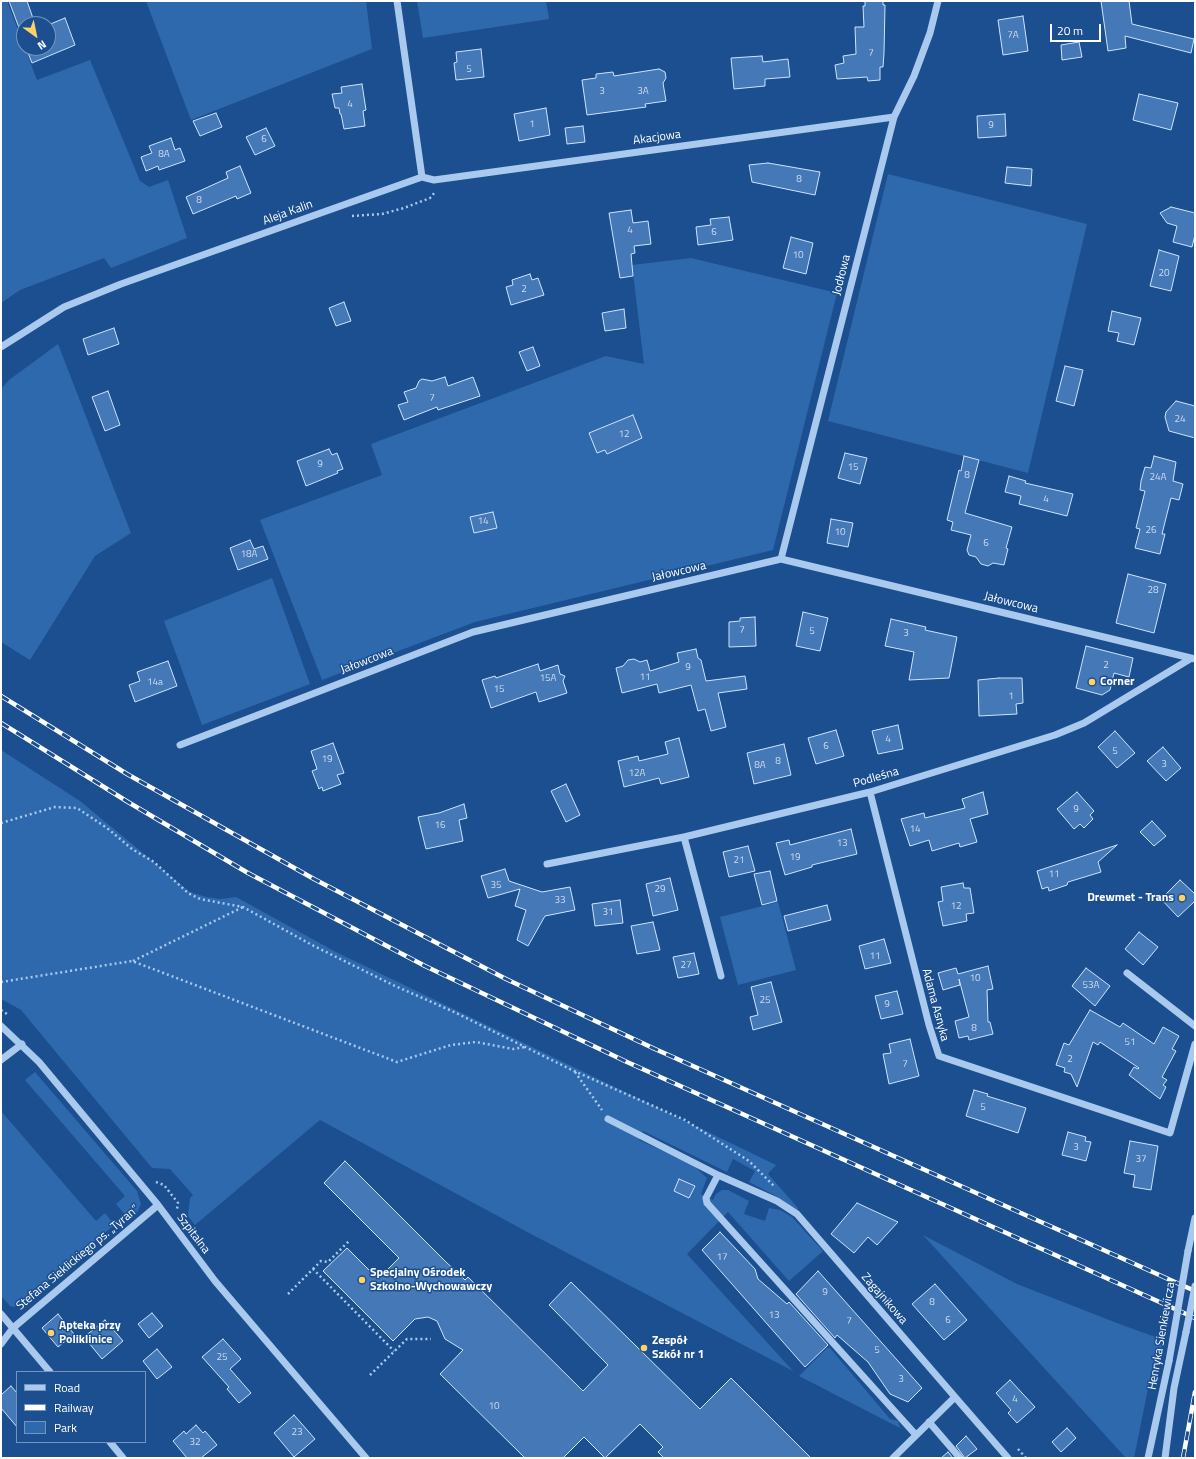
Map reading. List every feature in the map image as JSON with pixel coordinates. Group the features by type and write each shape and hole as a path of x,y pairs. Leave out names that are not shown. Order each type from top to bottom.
{"street":[{"path":"397,1 422,177"},
{"name":"Jodłowa","path":"781,559 894,118 914,76 938,1"},
{"name":"Akacjowa","path":"422,177 434,180 894,118"},
{"name":"Aleja Kalin","path":"1,348 64,307 107,290 422,177"},
{"name":"Jałowcowa","path":"180,745 473,632 781,559 1193,659"},
{"name":"Podleśna","path":"547,864 684,837 870,792 1069,730 1100,714 1193,659"},
{"name":"Adama Asnyka","path":"870,792 929,1025 940,1056 1170,1133 1195,1044"},
{"path":"684,837 721,976"},
{"path":"1128,974 1195,1026"},
{"name":"Szpitalna","path":"1,1026 22,1044 39,1062 158,1205 215,1281 366,1458"},
{"path":"1,1060 22,1044"},
{"name":"Zagajnikowa","path":"608,1119 718,1174 777,1201 797,1214 1008,1458"},
{"path":"718,1174 706,1201 721,1220 916,1435"},
{"name":"Stefana Sieklickiego ps. „Tyran”","path":"1,1344 13,1328 158,1205"},
{"name":"Henryka Sienkiewicza","path":"1148,1458 1169,1361 1195,1218"},
{"name":"Henryka Sienkiewicza","path":"1165,1458 1179,1362 1195,1286"},
{"path":"1,1314 49,1371"},
{"path":"893,1458 955,1397"},
{"path":"929,1422 960,1458"},
{"path":"111,1443 123,1458"}],"path":[{"path":"1,823 55,807 76,808 107,828 132,849 154,862 188,893 200,899 243,907 312,945 574,1071 685,1120 749,1161 779,1191"},
{"path":"1,982 132,961 243,907"},
{"path":"132,961 397,1062 451,1044 476,1042 513,1049 525,1047"},
{"path":"574,1071 608,1119"},
{"path":"288,1294 321,1261 328,1262 350,1240"},
{"path":"313,1269 394,1351"},
{"path":"370,1375 407,1339 431,1339"}],"green space":[{"path":"1,1 7,1 16,25 16,56 28,56 37,80 90,60 140,181 149,187 168,180 187,238 111,268 104,258 20,290 1,303"},
{"path":"146,1 366,1 372,49 191,120"},
{"path":"417,1 546,1 549,19 423,38"},
{"path":"888,174 1087,224 1028,473 828,421"},
{"path":"691,258 837,293 773,550 475,622 322,680 260,520 382,475 371,444 606,356 644,364 632,265"},
{"path":"58,344 131,533 95,556 30,660 1,642 1,389 9,380"},
{"path":"272,578 310,684 202,725 164,621"},
{"path":"1,750 80,801 190,892 206,897 220,899 236,897 336,952 776,1165 768,1174 798,1208 797,1211 776,1196 749,1182 755,1171 733,1159 727,1172 643,1131 639,1140 693,1165 707,1178 701,1194 713,1200 716,1194 722,1190 728,1190 749,1201 744,1214 765,1221 769,1208 780,1210 792,1217 823,1251 789,1281 728,1212 687,1254 793,1371 531,1234 320,1120 195,1225 188,1216 190,1198 193,1195 170,1169 152,1168 21,1010 1,999"},
{"path":"778,902 796,970 738,985 720,917"},
{"path":"35,1072 137,1191 141,1204 138,1211 134,1215 126,1216 116,1204 125,1196 25,1080"},
{"path":"1,1111 96,1221 105,1213 112,1222 113,1226 21,1304 14,1307 10,1306 1,1296"},
{"path":"923,1235 1017,1284 1164,1340 1160,1358 1152,1369 1134,1458 1126,1458"},
{"path":"827,1348 830,1348 890,1419 898,1421 900,1428 799,1376"}],"building":[{"path":"9,1 27,1 32,16 16,16 16,20"},
{"path":"865,1 883,1 883,5 885,5 884,53 883,67 880,67 880,80 868,81 867,77 837,79 835,65 844,63 843,56 856,54 855,27 864,27 863,6 865,6"},
{"path":"1101,1 1129,1 1132,24 1194,39 1191,53 1125,36 1126,48 1108,51"},
{"path":"1023,16 1028,51 1003,55 998,20"},
{"path":"65,18 75,45 56,53 56,22"},
{"path":"1079,42 1082,57 1062,60 1061,45"},
{"path":"481,49 484,77 456,80 454,63 457,62 456,52"},
{"path":"29,56 49,56 32,63"},
{"path":"762,56 763,62 788,59 790,77 765,79 765,86 734,89 731,58"},
{"path":"659,69 665,72 666,78 663,83 666,101 645,104 646,107 587,115 582,80 596,78 596,74 613,72 614,76"},
{"path":"362,84 366,110 363,111 365,126 344,129 339,108 335,108 332,94 342,93 341,87"},
{"path":"1139,94 1178,103 1171,130 1133,120"},
{"path":"546,108 550,135 519,141 514,114"},
{"path":"216,113 222,127 200,136 193,121"},
{"path":"1005,114 1006,136 978,138 977,116"},
{"path":"583,126 585,142 567,144 565,128"},
{"path":"266,128 275,146 255,155 246,137"},
{"path":"171,138 175,150 180,148 185,161 159,170 158,166 146,171 141,157 152,153 149,146"},
{"path":"768,163 820,172 815,195 752,182 749,165"},
{"path":"240,166 251,193 237,199 236,196 193,214 186,197 228,178 226,172"},
{"path":"1007,167 1032,169 1031,186 1005,183"},
{"path":"1171,207 1195,213 1195,235 1192,247 1173,242 1177,226 1167,223 1160,213"},
{"path":"631,210 633,223 648,221 651,244 634,246 635,253 631,254 633,276 620,278 609,213"},
{"path":"729,217 733,240 698,245 696,227 711,225 710,219"},
{"path":"791,237 813,243 806,274 783,268"},
{"path":"1159,250 1179,256 1171,291 1150,286"},
{"path":"530,274 532,280 538,278 544,295 511,305 506,287 513,285 512,280"},
{"path":"344,302 351,321 336,326 329,308"},
{"path":"624,309 626,328 605,331 602,313"},
{"path":"1112,311 1141,318 1134,345 1117,341 1119,333 1108,331"},
{"path":"114,328 119,344 88,355 83,339"},
{"path":"533,347 540,366 527,371 519,352"},
{"path":"1065,366 1083,370 1074,406 1056,401"},
{"path":"445,377 448,386 473,377 480,396 438,410 437,407 404,420 398,405 408,402 404,392 416,388 419,381 422,379 432,381"},
{"path":"108,391 120,425 105,431 92,397"},
{"path":"1176,401 1195,406 1195,438 1169,431 1165,417 1166,412"},
{"path":"633,415 642,438 607,454 605,450 597,453 589,433"},
{"path":"329,449 332,455 337,453 343,469 337,471 338,473 306,486 297,461"},
{"path":"845,453 867,458 860,484 838,478"},
{"path":"964,456 979,460 965,513 1012,527 1006,548 1008,549 1004,565 993,563 988,566 981,564 976,557 969,555 967,550 971,535 951,530 953,522 947,520 959,470 961,471"},
{"path":"1154,456 1176,462 1173,481 1183,484 1179,500 1171,498 1162,534 1165,534 1160,554 1135,548 1140,529 1136,528 1145,491 1140,490 1141,481 1145,467 1151,468"},
{"path":"1009,476 1026,481 1025,483 1073,494 1067,516 1019,504 1021,496 1005,492"},
{"path":"493,512 497,528 474,533 470,517"},
{"path":"831,519 853,523 848,547 827,543"},
{"path":"250,540 254,549 263,546 268,559 238,570 230,548"},
{"path":"1128,574 1166,584 1154,633 1116,623"},
{"path":"803,612 828,618 820,651 796,646"},
{"path":"755,617 756,646 729,647 729,622 740,621 740,618"},
{"path":"891,619 926,627 925,630 957,637 949,678 909,680 914,652 885,646"},
{"path":"1086,646 1133,658 1129,677 1114,673 1110,690 1102,695 1076,688"},
{"path":"696,649 698,658 701,660 706,681 745,676 747,689 718,693 726,727 711,731 705,709 698,711 691,685 659,693 657,684 622,693 616,668 623,666 628,660 634,659 640,662 647,660 650,671 679,662 677,653"},
{"path":"168,661 177,686 135,702 129,685 140,681 137,672"},
{"path":"538,664 540,671 558,665 560,674 565,676 563,681 567,693 539,702 536,692 491,708 482,680 495,676 496,678"},
{"path":"1022,678 1023,703 1016,704 1017,714 979,716 978,680"},
{"path":"898,725 903,749 878,754 872,731"},
{"path":"836,730 844,756 816,764 808,738"},
{"path":"1115,731 1135,753 1117,768 1098,747"},
{"path":"679,738 689,777 661,784 659,778 624,787 618,761 638,756 639,761 668,754 665,742"},
{"path":"333,743 344,773 337,775 341,784 323,791 322,787 319,789 312,771 317,769 311,751"},
{"path":"784,744 791,775 754,784 747,753"},
{"path":"1163,747 1181,768 1166,781 1147,761"},
{"path":"566,784 580,815 566,822 551,791"},
{"path":"983,792 988,814 970,819 977,842 960,847 959,843 932,851 929,840 910,846 901,819 924,813 925,818 965,808 962,799"},
{"path":"1077,792 1094,811 1090,815 1093,819 1084,828 1080,824 1074,829 1057,809"},
{"path":"464,804 467,818 459,820 463,841 426,849 418,817 439,813"},
{"path":"1152,821 1166,836 1154,846 1140,832"},
{"path":"851,829 857,854 812,865 812,867 785,875 776,843 789,840 790,845"},
{"path":"1117,845 1098,862 1101,872 1068,882 1067,885 1049,891 1048,887 1042,889 1037,871"},
{"path":"748,846 755,871 729,877 723,852"},
{"path":"505,869 509,881 542,892 570,887 575,910 545,916 528,946 517,940 526,910 515,906 520,889 488,898 481,876"},
{"path":"770,871 777,901 762,905 754,874"},
{"path":"670,878 678,910 653,916 646,884"},
{"path":"1180,880 1195,894 1195,901 1178,917 1161,899"},
{"path":"963,883 964,888 970,888 974,913 966,914 967,921 943,926 938,902 943,901 941,887"},
{"path":"620,900 623,923 595,926 592,904"},
{"path":"827,905 831,920 788,931 784,916"},
{"path":"653,922 660,950 637,954 631,926"},
{"path":"1139,932 1158,947 1143,965 1125,949"},
{"path":"884,939 891,963 865,969 859,946"},
{"path":"694,953 699,974 678,978 673,957"},
{"path":"988,966 993,989 987,990 988,1022 990,1022 993,1034 969,1040 968,1036 959,1038 955,1021 969,1017 959,979 960,985 943,990 938,973 956,968 958,974"},
{"path":"1086,968 1110,986 1095,1006 1072,986"},
{"path":"771,982 782,1022 753,1030 750,1017 758,1015 751,987"},
{"path":"897,991 903,1014 881,1019 875,996"},
{"path":"1090,1010 1120,1027 1123,1023 1154,1044 1163,1027 1179,1036 1172,1049 1176,1051 1162,1077 1167,1080 1163,1085 1166,1087 1160,1099 1129,1075 1134,1067 1139,1068 1100,1042 1098,1045 1093,1042 1077,1087 1071,1074 1064,1072 1065,1068 1056,1065 1064,1043 1069,1045"},
{"path":"910,1039 919,1076 889,1084 883,1054 891,1053 889,1044"},
{"path":"974,1090 988,1094 987,1096 1026,1108 1018,1133 966,1116"},
{"path":"1068,1132 1086,1137 1085,1141 1091,1142 1086,1161 1062,1155"},
{"path":"1130,1141 1158,1146 1151,1190 1133,1187 1135,1175 1124,1173"},
{"path":"345,1161 445,1261 465,1280 468,1277 583,1391 608,1365 549,1305 571,1282 700,1409 731,1378 811,1458 664,1458 658,1452 663,1447 640,1424 605,1458 584,1437 563,1458 525,1458 440,1374 463,1350 445,1339 437,1321 428,1317 415,1319 393,1341 323,1271 347,1248 378,1279 399,1258 324,1183"},
{"path":"679,1179 695,1186 689,1198 674,1191"},
{"path":"857,1203 898,1222 877,1245 868,1237 854,1253 831,1234"},
{"path":"720,1232 755,1269 758,1279 787,1304 789,1302 828,1345 805,1367 702,1250"},
{"path":"818,1271 922,1388 908,1402 890,1394 868,1362 837,1335 835,1338 796,1294"},
{"path":"935,1284 967,1320 944,1340 912,1304"},
{"path":"152,1313 163,1326 149,1338 138,1324"},
{"path":"58,1314 74,1334 58,1347 42,1328"},
{"path":"105,1320 123,1341 102,1359 84,1337"},
{"path":"223,1339 241,1359 230,1369 251,1393 239,1403 227,1389 229,1387 202,1357"},
{"path":"157,1349 172,1367 157,1379 143,1361"},
{"path":"1010,1380 1035,1407 1017,1423 1008,1413 1011,1410 996,1393"},
{"path":"11,1386 16,1392 16,1426 1,1408 1,1395"},
{"path":"294,1415 315,1439 294,1457 274,1433"},
{"path":"196,1425 203,1433 205,1431 217,1445 201,1458 187,1458 173,1441 184,1431 186,1434"},
{"path":"1067,1428 1076,1438 1061,1452 1052,1442"},
{"path":"966,1436 977,1449 965,1458 956,1446"},
{"path":"948,1452 953,1458 941,1458"}],"railway":[{"path":"1,696 127,774 314,879 506,979 655,1049 1195,1291"},
{"path":"1,723 128,802 248,873 425,966 627,1062 1195,1318"},
{"path":"1183,1458 1195,1392"}],"place":[{"name":"Corner","path":"1092,682"},
{"name":"Drewmet - Trans","path":"1182,898"},
{"name":"Specjalny Ośrodek Szkolno-Wychowawczy","path":"362,1280"},
{"name":"Apteka przy Poliklinice","path":"51,1333"},
{"name":"Zespół Szkół nr 1","path":"644,1348"}]}
